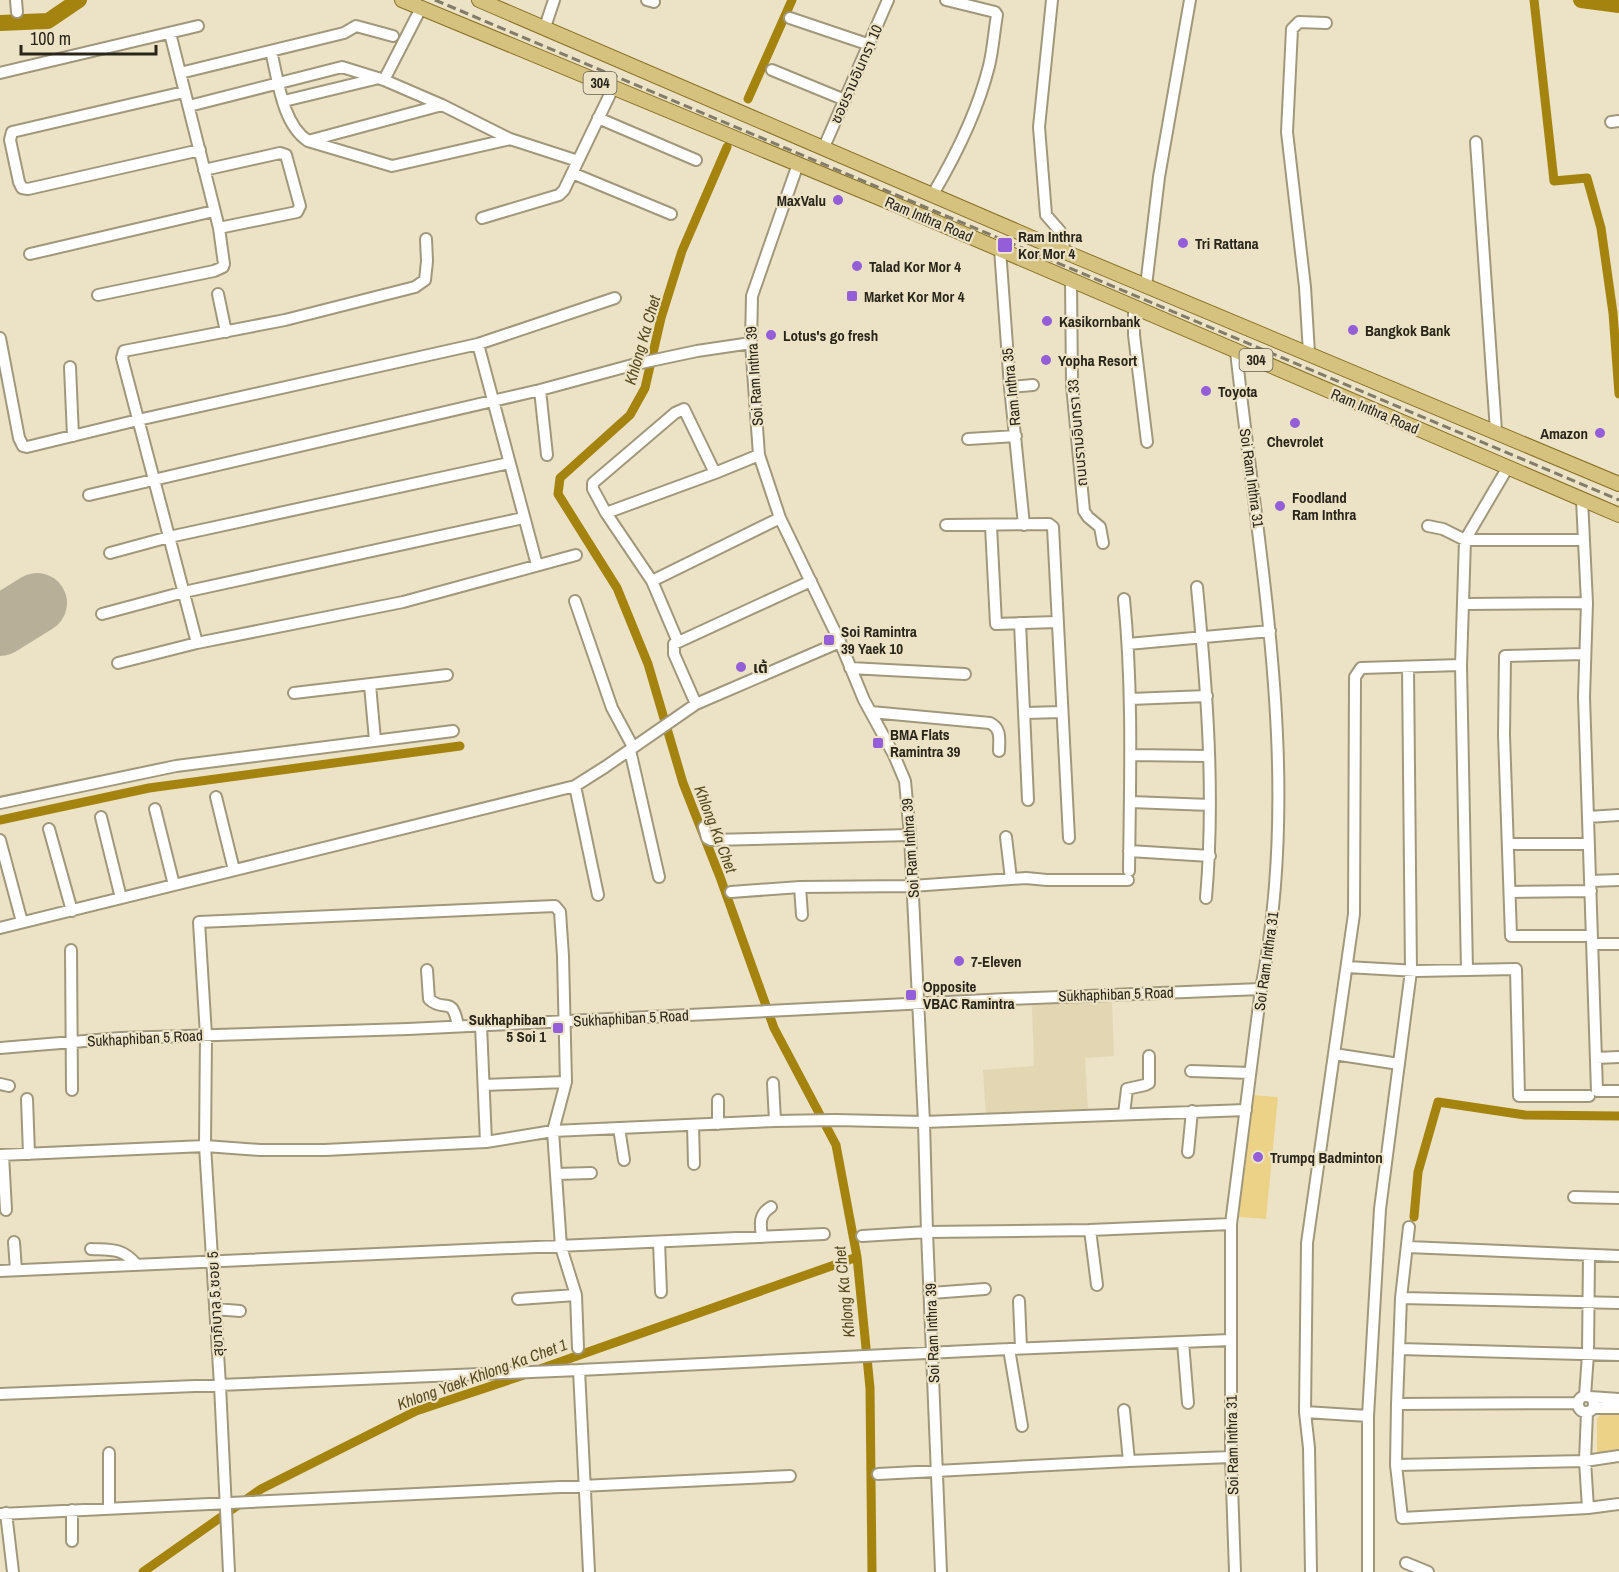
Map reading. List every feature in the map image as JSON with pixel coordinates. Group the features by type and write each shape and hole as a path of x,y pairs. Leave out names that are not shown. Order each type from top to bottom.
{"main road":[{"name":"Ram Inthra Road","path":"402,0 1000,249 1619,515"},
{"name":"Ram Inthra Road","path":"479,0 1065,252 1619,484"}],"street":[{"path":"16,0 17,12"},
{"path":"545,27 554,0"},
{"name":"ซอยรามอินทรา 10","path":"824,147 888,0"},
{"path":"933,194 962,141 989,65 997,15 987,9 946,0"},
{"path":"1052,0 1039,127 1046,215 1060,231 1065,252"},
{"path":"1146,286 1157,190 1190,0"},
{"path":"284,101 379,80 421,8"},
{"path":"790,18 870,45"},
{"path":"1310,353 1305,287 1287,132 1292,29 1297,23 1326,23"},
{"path":"0,73 198,26"},
{"path":"180,73 344,33 356,26 393,36"},
{"path":"98,295 219,269 224,264 219,228 170,33"},
{"path":"271,51 289,121 308,141 392,166 510,139"},
{"path":"189,106 342,67 442,105 510,139 578,161"},
{"path":"772,70 845,99"},
{"path":"482,218 559,195 564,190 613,88"},
{"path":"184,92 12,132 10,140 19,182 22,188 28,189 200,150"},
{"path":"308,141 442,105"},
{"path":"598,118 696,160"},
{"path":"1476,142 1496,431"},
{"path":"204,170 280,153 286,154 300,207 297,212 219,228"},
{"name":"Soi Ram Inthra 39","path":"798,164 752,297 752,343 759,455 780,518 905,781 910,835 924,1122 940,1572"},
{"path":"572,173 671,214"},
{"path":"30,254 214,211"},
{"path":"197,643 122,358 124,351 285,320 422,285 427,273 426,239"},
{"name":"Ram Inthra 35","path":"1000,249 1010,387 1024,525"},
{"name":"ถนนรามอินทรา 33","path":"1071,280 1072,385 1084,512 1100,527 1103,543"},
{"path":"218,294 226,332"},
{"path":"0,338 21,443 27,447 478,344 615,298"},
{"path":"1134,307 1134,335 1147,442"},
{"path":"89,495 154,478 540,390 636,364 697,351 752,343"},
{"path":"478,344 537,565"},
{"name":"Soi Ram Inthra 31","path":"1235,1572 1231,1457 1231,1224 1261,989 1277,885 1279,849 1277,708 1270,631 1236,351"},
{"path":"70,367 73,436"},
{"path":"1010,387 1034,385"},
{"path":"540,390 547,455"},
{"path":"678,642 651,581 606,513 593,489 594,480 675,413 684,409 715,473"},
{"path":"968,439 1016,436"},
{"path":"606,513 759,455"},
{"path":"110,552 509,463"},
{"path":"1467,970 1461,665 1465,540 1508,467"},
{"path":"1582,499 1587,603 1585,654 1588,817 1597,1091 1619,1091"},
{"path":"102,614 184,592 523,518"},
{"path":"651,581 780,518"},
{"path":"946,525 1049,524 1053,527 1069,838"},
{"path":"991,526 996,624 1057,622"},
{"path":"1428,526 1443,529 1465,540 1584,540"},
{"path":"118,663 197,643 403,602 576,555"},
{"path":"696,704 674,654 674,644 811,581"},
{"path":"1197,587 1207,696 1209,756 1210,856 1206,898"},
{"path":"730,892 800,887 912,886 1011,879 1129,876 1130,699 1124,599"},
{"path":"575,601 612,708 632,749 659,877"},
{"path":"1464,604 1587,603"},
{"path":"1020,623 1028,800"},
{"path":"1128,644 1270,631"},
{"path":"0,928 575,786 696,704 840,642"},
{"path":"1585,654 1505,656 1504,735 1511,936 1592,940 1619,944"},
{"path":"1311,1572 1309,1448 1305,1412 1307,1243 1353,914 1354,677 1361,668 1461,665"},
{"path":"1368,1572 1368,1416 1380,1209 1411,971 1408,667"},
{"path":"850,668 965,674"},
{"path":"294,693 447,675"},
{"path":"370,685 375,740"},
{"path":"1130,699 1207,696"},
{"path":"871,712 990,723 999,730 999,751"},
{"path":"1024,713 1062,712"},
{"path":"0,803 176,766 453,731"},
{"path":"1131,755 1209,756"},
{"path":"575,786 598,895"},
{"path":"216,797 234,870"},
{"path":"1131,802 1210,805"},
{"path":"155,809 174,885"},
{"path":"1588,817 1619,815"},
{"path":"101,818 122,898"},
{"path":"704,827 707,838 711,840 910,835"},
{"path":"49,829 72,911"},
{"path":"1006,837 1011,879"},
{"path":"0,840 22,922"},
{"path":"1509,844 1589,844"},
{"path":"1129,851 1210,856"},
{"path":"1510,892 1591,886 1619,880"},
{"path":"800,887 802,915"},
{"name":"สุขาภิบาล 5 ซอย 5","path":"229,1572 227,1503 205,1146 206,1035 199,922 555,906 560,912 566,1022"},
{"path":"71,950 72,1090"},
{"path":"1347,967 1411,971 1516,969 1518,1096 1589,1096"},
{"path":"427,970 429,999 434,1003 452,1008 455,1011 458,1026"},
{"name":"Sukhaphiban 5 Road","path":"0,1048 206,1035 566,1022 1261,989"},
{"path":"566,1022 566,1082 553,1131 561,1247 576,1295 578,1348"},
{"path":"481,1025 486,1142"},
{"path":"1334,1054 1399,1064"},
{"path":"1124,1114 1127,1089 1149,1083 1149,1056"},
{"path":"1596,1058 1619,1057"},
{"path":"1191,1071 1250,1073"},
{"path":"484,1085 566,1082"},
{"path":"773,1083 775,1121"},
{"path":"27,1099 29,1154"},
{"path":"717,1100 718,1124"},
{"path":"6,1210 2,1155 205,1146 260,1150 325,1150 486,1142 553,1131 775,1121 924,1122 1245,1110"},
{"path":"1188,1152 1192,1111"},
{"path":"693,1125 694,1164"},
{"path":"619,1128 624,1160"},
{"path":"556,1174 591,1173"},
{"path":"1574,1197 1619,1198"},
{"path":"762,1237 761,1217 765,1210 771,1207"},
{"path":"862,1236 927,1232 1090,1230 1231,1224"},
{"path":"1409,1227 1401,1298 1397,1404 1396,1465 1402,1518 1588,1508 1619,1504"},
{"path":"1090,1230 1096,1285"},
{"path":"0,1271 824,1234"},
{"path":"14,1242 16,1270"},
{"path":"659,1242 661,1292"},
{"path":"1408,1247 1619,1256"},
{"path":"91,1249 124,1252 136,1264"},
{"path":"1588,1255 1585,1461 1588,1508"},
{"path":"931,1293 985,1289"},
{"path":"518,1299 576,1295"},
{"path":"1401,1298 1619,1303"},
{"path":"1018,1301 1021,1348"},
{"path":"215,1309 240,1311"},
{"path":"0,1394 497,1374 1009,1348 1230,1340"},
{"path":"1183,1342 1188,1403"},
{"path":"1009,1348 1022,1425"},
{"path":"1400,1349 1619,1355"},
{"path":"579,1370 589,1572"},
{"path":"1397,1404 1587,1403 1619,1399"},
{"path":"1587,1403 1619,1408"},
{"path":"1124,1410 1130,1461"},
{"path":"1305,1412 1368,1416"},
{"path":"109,1453 109,1509"},
{"path":"1396,1465 1585,1461 1619,1456"},
{"path":"878,1474 1231,1457"},
{"path":"13,1572 3,1514 790,1476"},
{"path":"72,1510 72,1541"},
{"path":"1406,1563 1428,1572"}],"shaded area":[{"path":"1112,1002 1114,1056 1085,1058 1088,1110 986,1116 983,1070 1034,1066 1032,1005"},
{"name":"Trumpq Badminton","path":"1251,1095 1278,1097 1266,1219 1239,1217"},
{"path":"1602,1412 1619,1412 1619,1451 1597,1454 1597,1419"}],"waterway":[{"path":"0,23 48,21 79,0"},
{"name":"Khlong Ka Chet","path":"748,99 792,0"},
{"path":"1534,0 1554,181 1587,178 1601,228 1613,313 1619,394"},
{"path":"1581,0 1619,5"},
{"name":"Khlong Ka Chet","path":"727,147 682,251 661,318 645,388 630,415 560,478 558,494 617,588 648,664 683,783 720,877 774,1028 836,1145 857,1257 870,1388 872,1572"},
{"path":"0,820 149,788 460,746"},
{"path":"1414,1217 1418,1172 1438,1102 1525,1115 1619,1116"},
{"name":"Khlong Yaek Khlong Ka Chet 1","path":"540,1369 857,1257"},
{"name":"Khlong Yaek Khlong Ka Chet 1","path":"143,1572 261,1489 416,1411 524,1375"}],"runway":[{"path":"0,626 37,603"}],"railway":[{"path":"435,0 1619,500"}],"place":[{"name":"MaxValu","path":"838,200"},
{"name":"Tri Rattana","path":"1183,243"},
{"name":"Ram Inthra Kor Mor 4","path":"1005,245"},
{"name":"Talad Kor Mor 4","path":"857,266"},
{"name":"Market Kor Mor 4","path":"852,296"},
{"name":"Kasikornbank","path":"1047,321"},
{"name":"Bangkok Bank","path":"1353,330"},
{"name":"Lotus's go fresh","path":"771,335"},
{"name":"Yopha Resort","path":"1046,360"},
{"name":"Toyota","path":"1206,391"},
{"name":"Chevrolet","path":"1295,423"},
{"name":"Amazon","path":"1600,433"},
{"name":"Foodland Ram Inthra","path":"1280,506"},
{"name":"Soi Ramintra 39 Yaek 10","path":"829,640"},
{"name":"เต้","path":"741,667"},
{"name":"BMA Flats Ramintra 39","path":"878,743"},
{"name":"7-Eleven","path":"959,961"},
{"name":"Opposite VBAC Ramintra","path":"911,995"},
{"name":"Sukhaphiban 5 Soi 1","path":"558,1028"},
{"name":"Trumpq Badminton","path":"1258,1157"}]}
